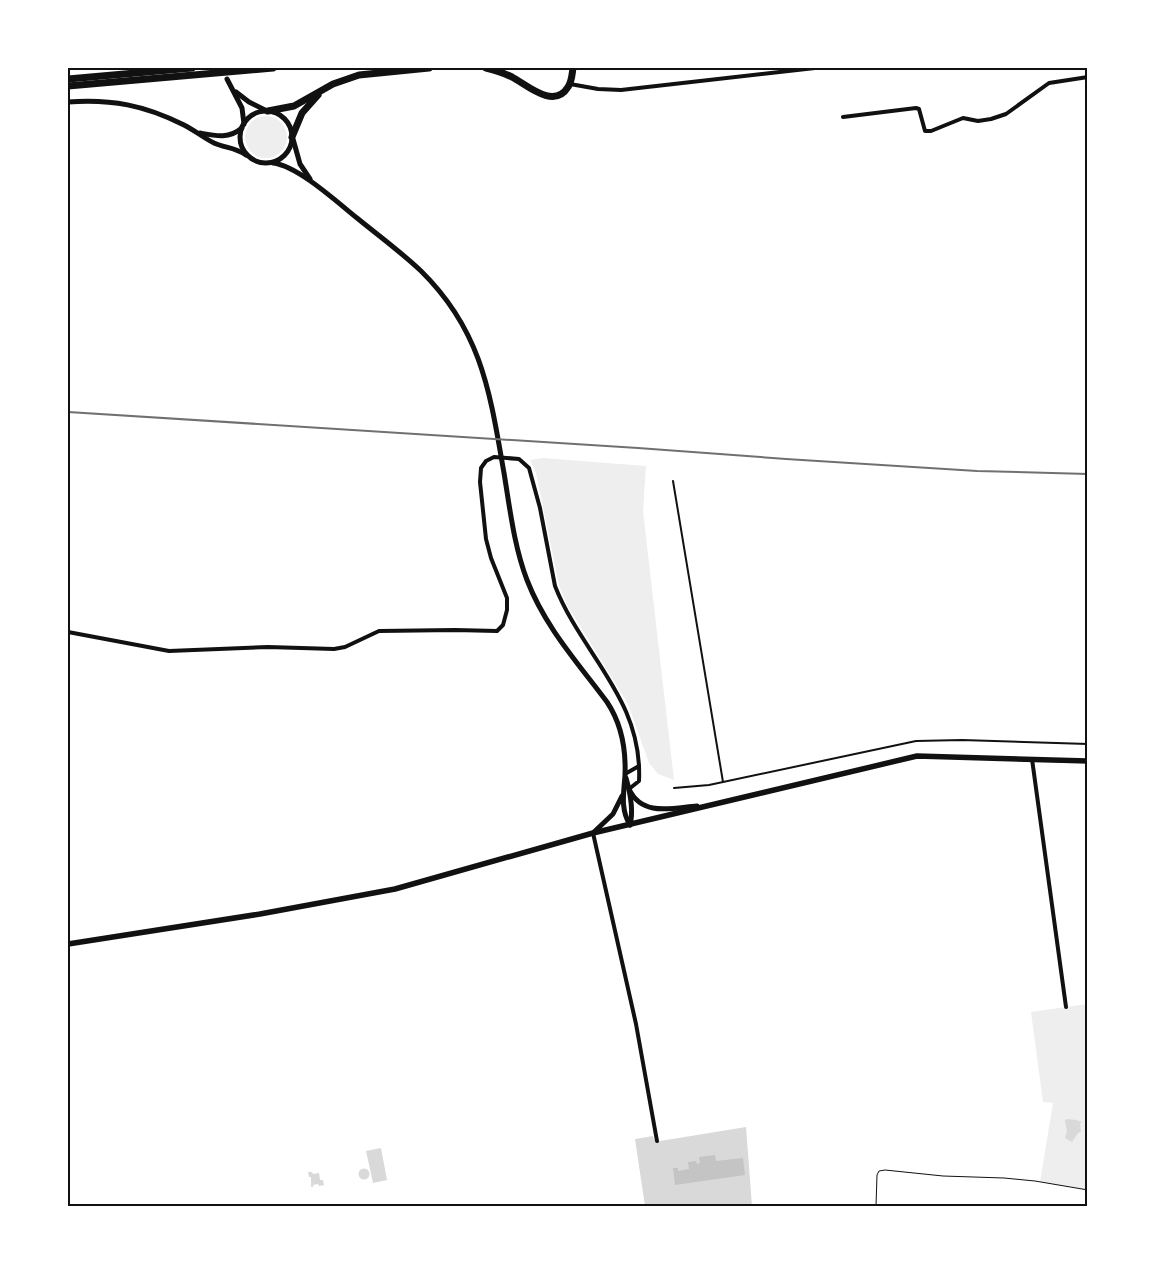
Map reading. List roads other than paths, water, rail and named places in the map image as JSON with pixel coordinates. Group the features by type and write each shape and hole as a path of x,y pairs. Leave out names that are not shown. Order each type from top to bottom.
{"highway":[{"path":"68,78 192,68"},
{"path":"68,86 273,68"},
{"path":"268,111 294,106 322,90 364,74 429,68"},
{"path":"486,68 508,75 533,91 544,95 559,94 565,91 570,84 572,70"},
{"path":"292,137 302,113 322,90"}],"main road":[{"path":"68,944 260,914 395,889 593,833 917,756 1088,761"}],"street":[{"path":"570,84 605,90 621,90 815,68"},
{"path":"843,117 916,108 919,109 925,132 963,118 978,121 991,120 1006,114 1049,83 1088,77"},
{"path":"227,78 243,109 243,126 240,142 246,155"},
{"path":"234,90 247,100 284,118 290,127 300,164 315,185"},
{"path":"68,102 102,101 137,106 160,114 200,133 215,143 233,147 258,162 288,167 315,185 407,258 442,294 462,324 476,350 484,371 492,403 516,542 526,580 548,624 600,692 614,714 622,739 625,774 632,816 630,824"},
{"path":"200,133 225,136 233,134 254,114 268,111"},
{"path":"273,163 286,154 291,145 292,137"},
{"path":"68,632 169,651 268,647 334,649 346,647 379,632 497,631 503,624 507,610 507,598 491,558 486,539 480,482 481,468 486,461 494,457 519,459 529,468 538,500 554,586 584,640 624,704 630,720 639,766 638,781 629,789"},
{"path":"1032,760 1066,1007"},
{"path":"625,774 639,766"},
{"path":"625,774 624,812 630,824"},
{"path":"629,789 639,803 653,809 713,805"},
{"path":"623,793 613,814 593,833 636,1024 657,1141"}],"lane":[{"path":"673,481 723,782"},
{"path":"674,788 723,782 916,741 962,740 1088,744"}],"railway":[{"path":"68,412 977,471 1088,474"}]}
